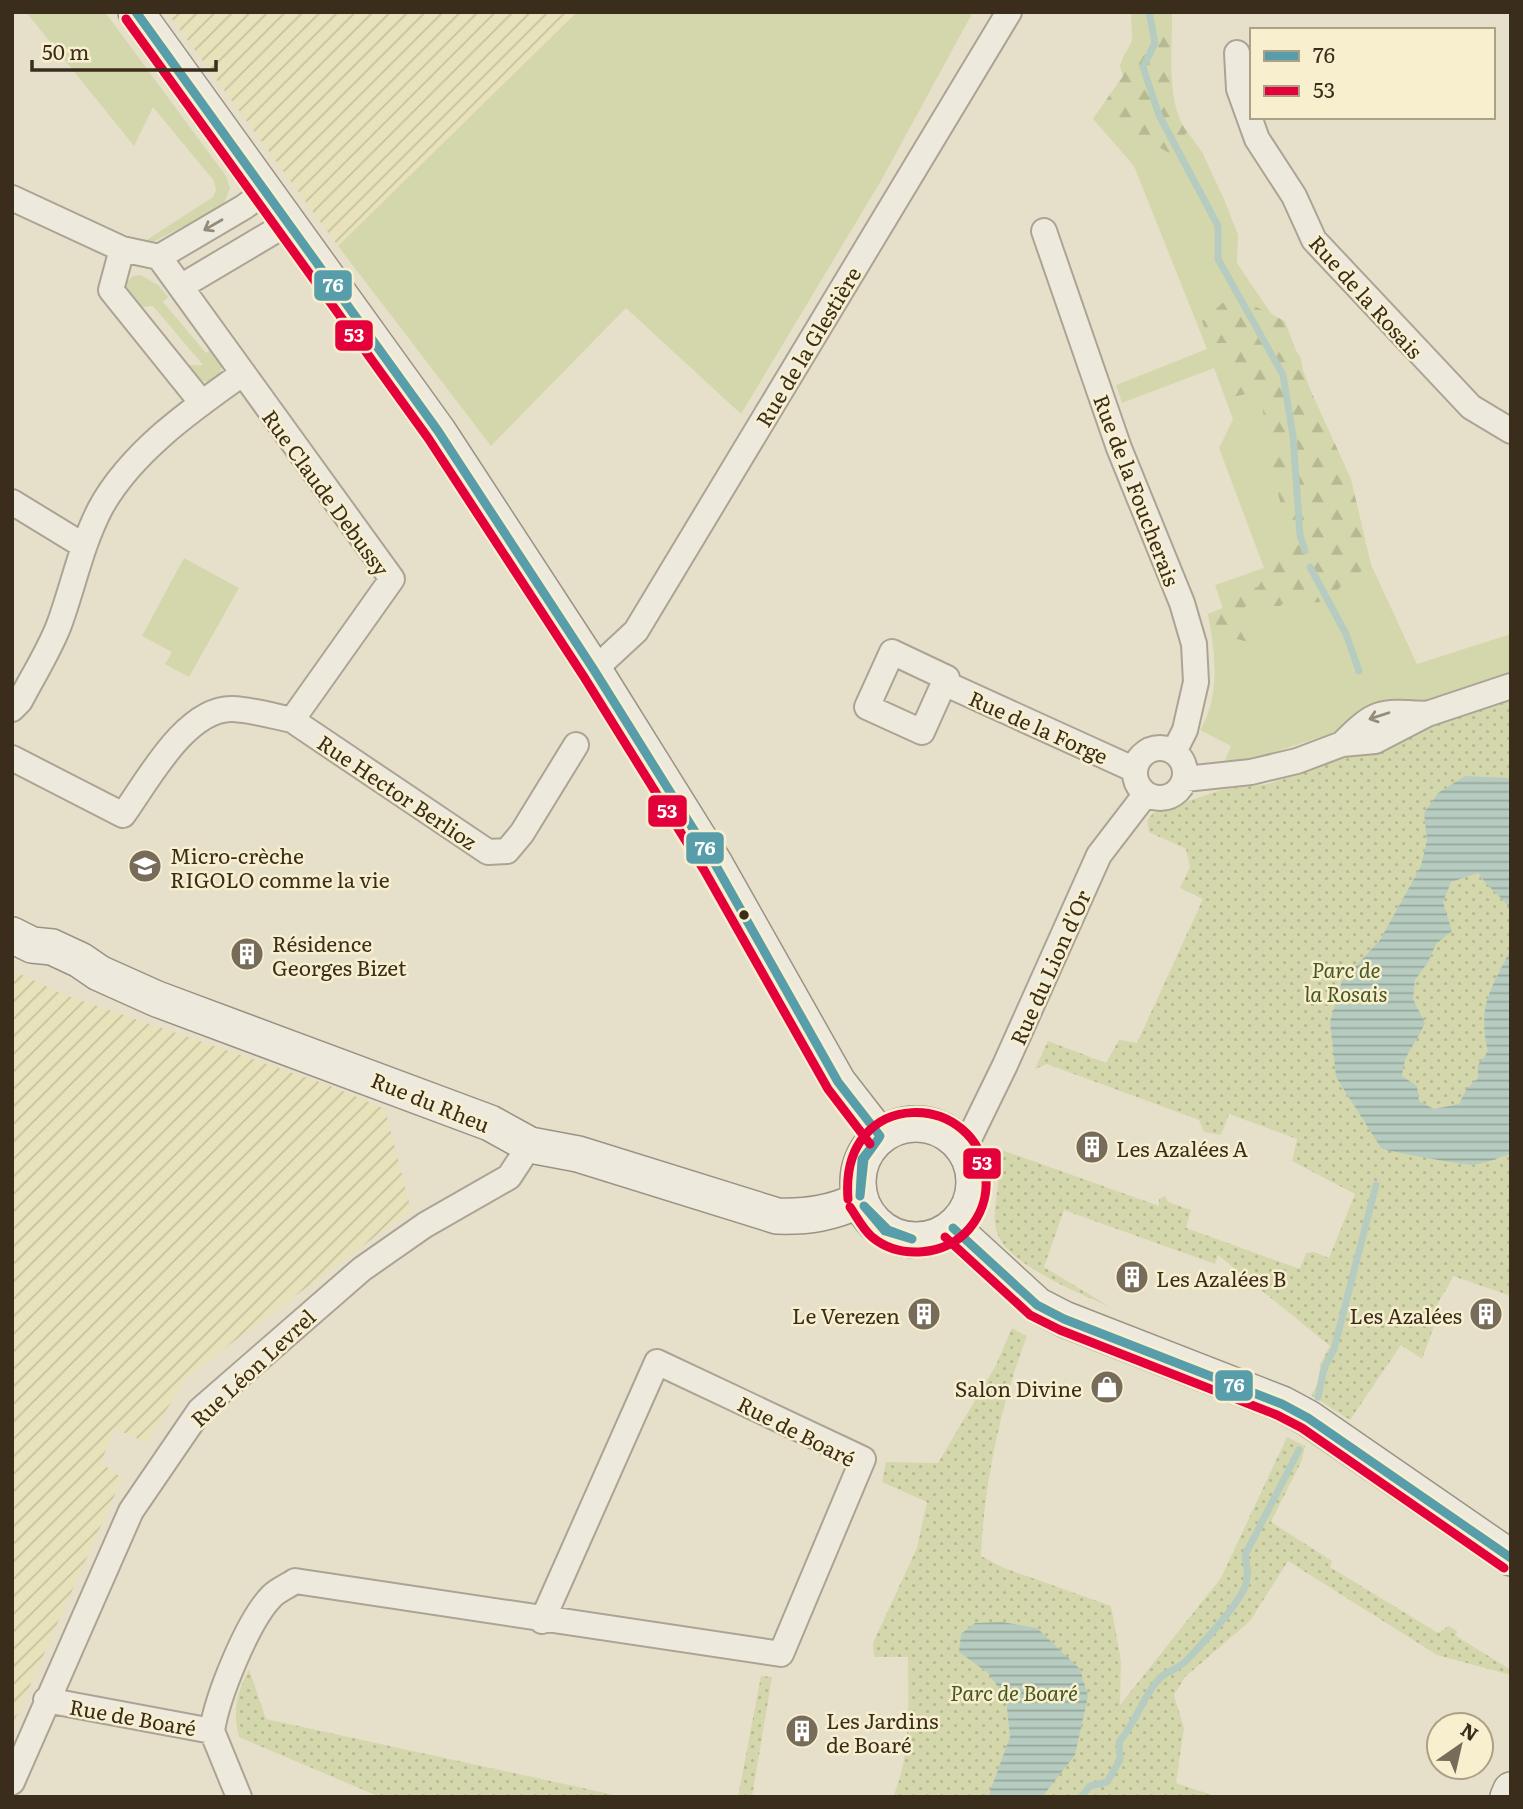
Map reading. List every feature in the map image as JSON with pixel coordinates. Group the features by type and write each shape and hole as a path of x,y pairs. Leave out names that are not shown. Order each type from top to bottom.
{"main road":[{"path":"136,12 438,431 594,670 742,908 838,1082 880,1136"},
{"name":"Rue du Rheu","path":"12,935 33,945 52,947 80,960 99,973 157,999 490,1123 530,1145 578,1154 777,1216 806,1217 834,1212 860,1200"},
{"path":"922,1124 943,1130 965,1147 972,1162 975,1186 968,1209 953,1228 933,1238 911,1240 889,1234 872,1219 860,1200 858,1176 865,1154 880,1136 900,1126 922,1124"},
{"path":"953,1228 1037,1305 1282,1404 1511,1558"},
{"path":"1508,1797 1511,1790"}],"street":[{"name":"Rue de la Glestière","path":"594,670 636,631 1009,12"},
{"name":"Rue de la Rosais","path":"1237,53 1239,89 1257,139 1294,197 1314,240 1471,407 1511,431"},
{"path":"12,198 122,249 159,257 266,191"},
{"path":"181,286 288,223"},
{"name":"Rue de la Foucherais","path":"1044,231 1119,448 1181,603 1194,644 1196,682 1185,730 1174,752"},
{"path":"122,249 111,290 202,403"},
{"name":"Rue Claude Debussy","path":"159,257 393,579 292,720"},
{"path":"12,709 20,701 58,627 84,546 101,508 132,465 202,403 242,374"},
{"path":"12,502 84,546"},
{"name":"Rue de la Forge","path":"944,683 1133,769"},
{"path":"1185,779 1251,772 1297,761 1342,744 1385,738 1427,714 1511,686"},
{"path":"12,758 123,815 180,736 202,716 231,708 292,720"},
{"name":"Rue Hector Berlioz","path":"292,720 488,852 507,851 522,833 576,745"},
{"path":"1167,748 1174,752 1184,764 1185,779 1182,786 1169,797 1161,799 1145,795 1135,780 1133,769 1142,755 1149,750 1167,748"},
{"name":"Rue du Lion d'Or","path":"965,1147 1005,1065 1099,855 1145,795"},
{"name":"Rue Léon Levrel","path":"12,1782 131,1511 200,1410 362,1269 425,1225 509,1177 530,1145"},
{"name":"Rue de Boaré","path":"46,1700 212,1731 216,1706 258,1613 273,1594 295,1581 542,1621 781,1654 863,1459 657,1362 542,1621"},
{"path":"212,1731 239,1797"}],"shaded area":[{"path":"167,12 577,12 338,246"},
{"path":"1465,776 1511,778 1511,909 1478,873 1451,882 1443,902 1452,931 1436,944 1428,962 1415,980 1413,999 1425,1023 1408,1054 1402,1076 1417,1086 1419,1101 1434,1109 1459,1104 1466,1090 1478,1078 1478,1065 1488,1052 1485,1010 1492,987 1511,949 1511,1154 1473,1165 1381,1148 1336,1077 1330,1022 1342,981 1380,940 1421,866 1427,840 1424,813 1438,793"},
{"path":"12,970 62,994 328,1085 385,1109 411,1210 186,1377 147,1443 114,1428 101,1463 122,1478 12,1726"},
{"path":"1002,1622 1037,1628 1080,1669 1088,1696 1075,1755 1042,1797 988,1797 1010,1737 1006,1698 988,1673 959,1652 961,1634 975,1623"}],"green space":[{"path":"26,12 105,12 226,176 230,188 223,206 151,243 145,241 213,197 216,190 214,181 153,107 134,146"},
{"path":"577,12 973,12 882,179 741,414 626,308 491,446 338,246"},
{"path":"1131,12 1172,12 1163,67 1179,120 1202,152 1224,199 1238,235 1237,263 1301,358 1312,437 1417,664 1511,634 1511,675 1244,762 1223,765 1231,746 1200,730 1207,717 1214,688 1213,643 1208,614 1223,608 1215,585 1264,568 1219,448 1233,419 1214,368 1122,403 1116,385 1207,349 1134,166 1093,119 1123,76 1120,65 1132,40"},
{"path":"1152,12 1172,12 1173,90 1180,119 1187,132 1171,154 1132,132 1093,119 1123,76 1120,65 1125,53 1156,46"},
{"path":"141,275 158,285 168,297 163,302 206,353 213,348 223,364 218,377 210,382 198,381 185,365 203,365 153,306 134,308 126,298 124,285 133,276"},
{"path":"1226,300 1252,305 1285,321 1310,389 1351,479 1371,564 1341,586 1329,600 1313,603 1298,592 1280,606 1245,606 1242,618 1253,627 1248,642 1211,632 1208,614 1223,608 1218,594 1258,587 1290,535 1271,463 1262,390 1233,397 1224,367 1235,356 1228,343 1210,343 1202,321"},
{"path":"184,558 239,588 189,677 165,664 172,652 142,636"},
{"name":"Parc de la Rosais","path":"1511,697 1511,1296 1453,1276 1436,1307 1434,1313 1438,1315 1422,1359 1401,1345 1350,1420 1311,1395 1326,1370 1319,1366 1330,1346 1218,1255 1215,1264 1064,1210 1044,1267 1110,1307 1044,1276 1012,1254 1002,1242 995,1223 998,1186 996,1148 1159,1206 1159,1199 1165,1196 1168,1202 1191,1210 1186,1228 1300,1269 1306,1253 1314,1252 1329,1258 1355,1194 1292,1161 1297,1139 1229,1114 1221,1135 1204,1132 1199,1120 1047,1064 1035,1069 1048,1041 1106,1063 1119,1040 1137,1043 1203,899 1180,888 1190,867 1186,849 1149,832 1147,821 1153,813 1221,790 1268,784"},
{"name":"Parc de Boaré","path":"1012,1328 1027,1336 1009,1388 995,1444 981,1556 1004,1568 1111,1606 1121,1661 1120,1705 1221,1578 1287,1437 1305,1446 1302,1460 1271,1522 1332,1561 1330,1567 1438,1633 1449,1626 1457,1631 1456,1636 1511,1670 1511,1675 1437,1655 1288,1561 1250,1621 1185,1677 1174,1695 1184,1728 1176,1783 1218,1797 893,1797 906,1746 908,1657 874,1657 873,1643 917,1548 927,1502 882,1482 886,1462 938,1463 996,1365"},
{"path":"249,1669 266,1719 624,1797 380,1797 239,1737 237,1702"},
{"path":"761,1676 772,1677 752,1797 738,1797"}],"waterway":[{"path":"1149,12 1155,43 1143,67 1159,115 1218,226 1218,259 1283,375 1293,436 1300,535 1305,551"},
{"path":"1310,567 1346,634 1359,671"},
{"path":"1318,1397 1324,1368 1334,1349 1376,1185"},
{"path":"1081,1797 1090,1786 1107,1782 1120,1760 1119,1742 1154,1685 1187,1660 1219,1625 1241,1595 1247,1579 1245,1555 1299,1450"}],"transit line":[{"name":"76","path":"136,12 438,431 594,670 715,864 838,1082 880,1136"},
{"name":"53","path":"126,19 428,438 584,677 704,870 828,1089 870,1144"},
{"name":"53","path":"848,1199 851,1161 865,1135 887,1119 912,1113 938,1116 961,1129 979,1150 986,1180 982,1206 969,1229 948,1245 922,1252 909,1252 883,1244 862,1226 850,1207"},
{"name":"76","path":"860,1196 862,1159 879,1138"},
{"name":"76","path":"860,1196 864,1159 879,1138"},
{"name":"76","path":"864,1206 888,1230 912,1239"},
{"name":"76","path":"864,1206 885,1231 912,1239"},
{"name":"76","path":"953,1228 1037,1305 1064,1319 1282,1404 1308,1418 1511,1558"},
{"name":"53","path":"945,1237 1030,1315 1060,1330 1277,1415 1302,1428 1504,1568"}],"place":[{"name":"Micro-crèche RIGOLO comme la vie","path":"145,866"},
{"name":"Résidence Georges Bizet","path":"247,954"},
{"name":"Les Azalées A","path":"1092,1147"},
{"name":"Les Azalées B","path":"1132,1277"},
{"name":"Le Verezen","path":"924,1314"},
{"name":"Les Azalées","path":"1486,1314"},
{"name":"Salon Divine","path":"1107,1387"},
{"name":"Les Jardins de Boaré","path":"802,1731"}]}
